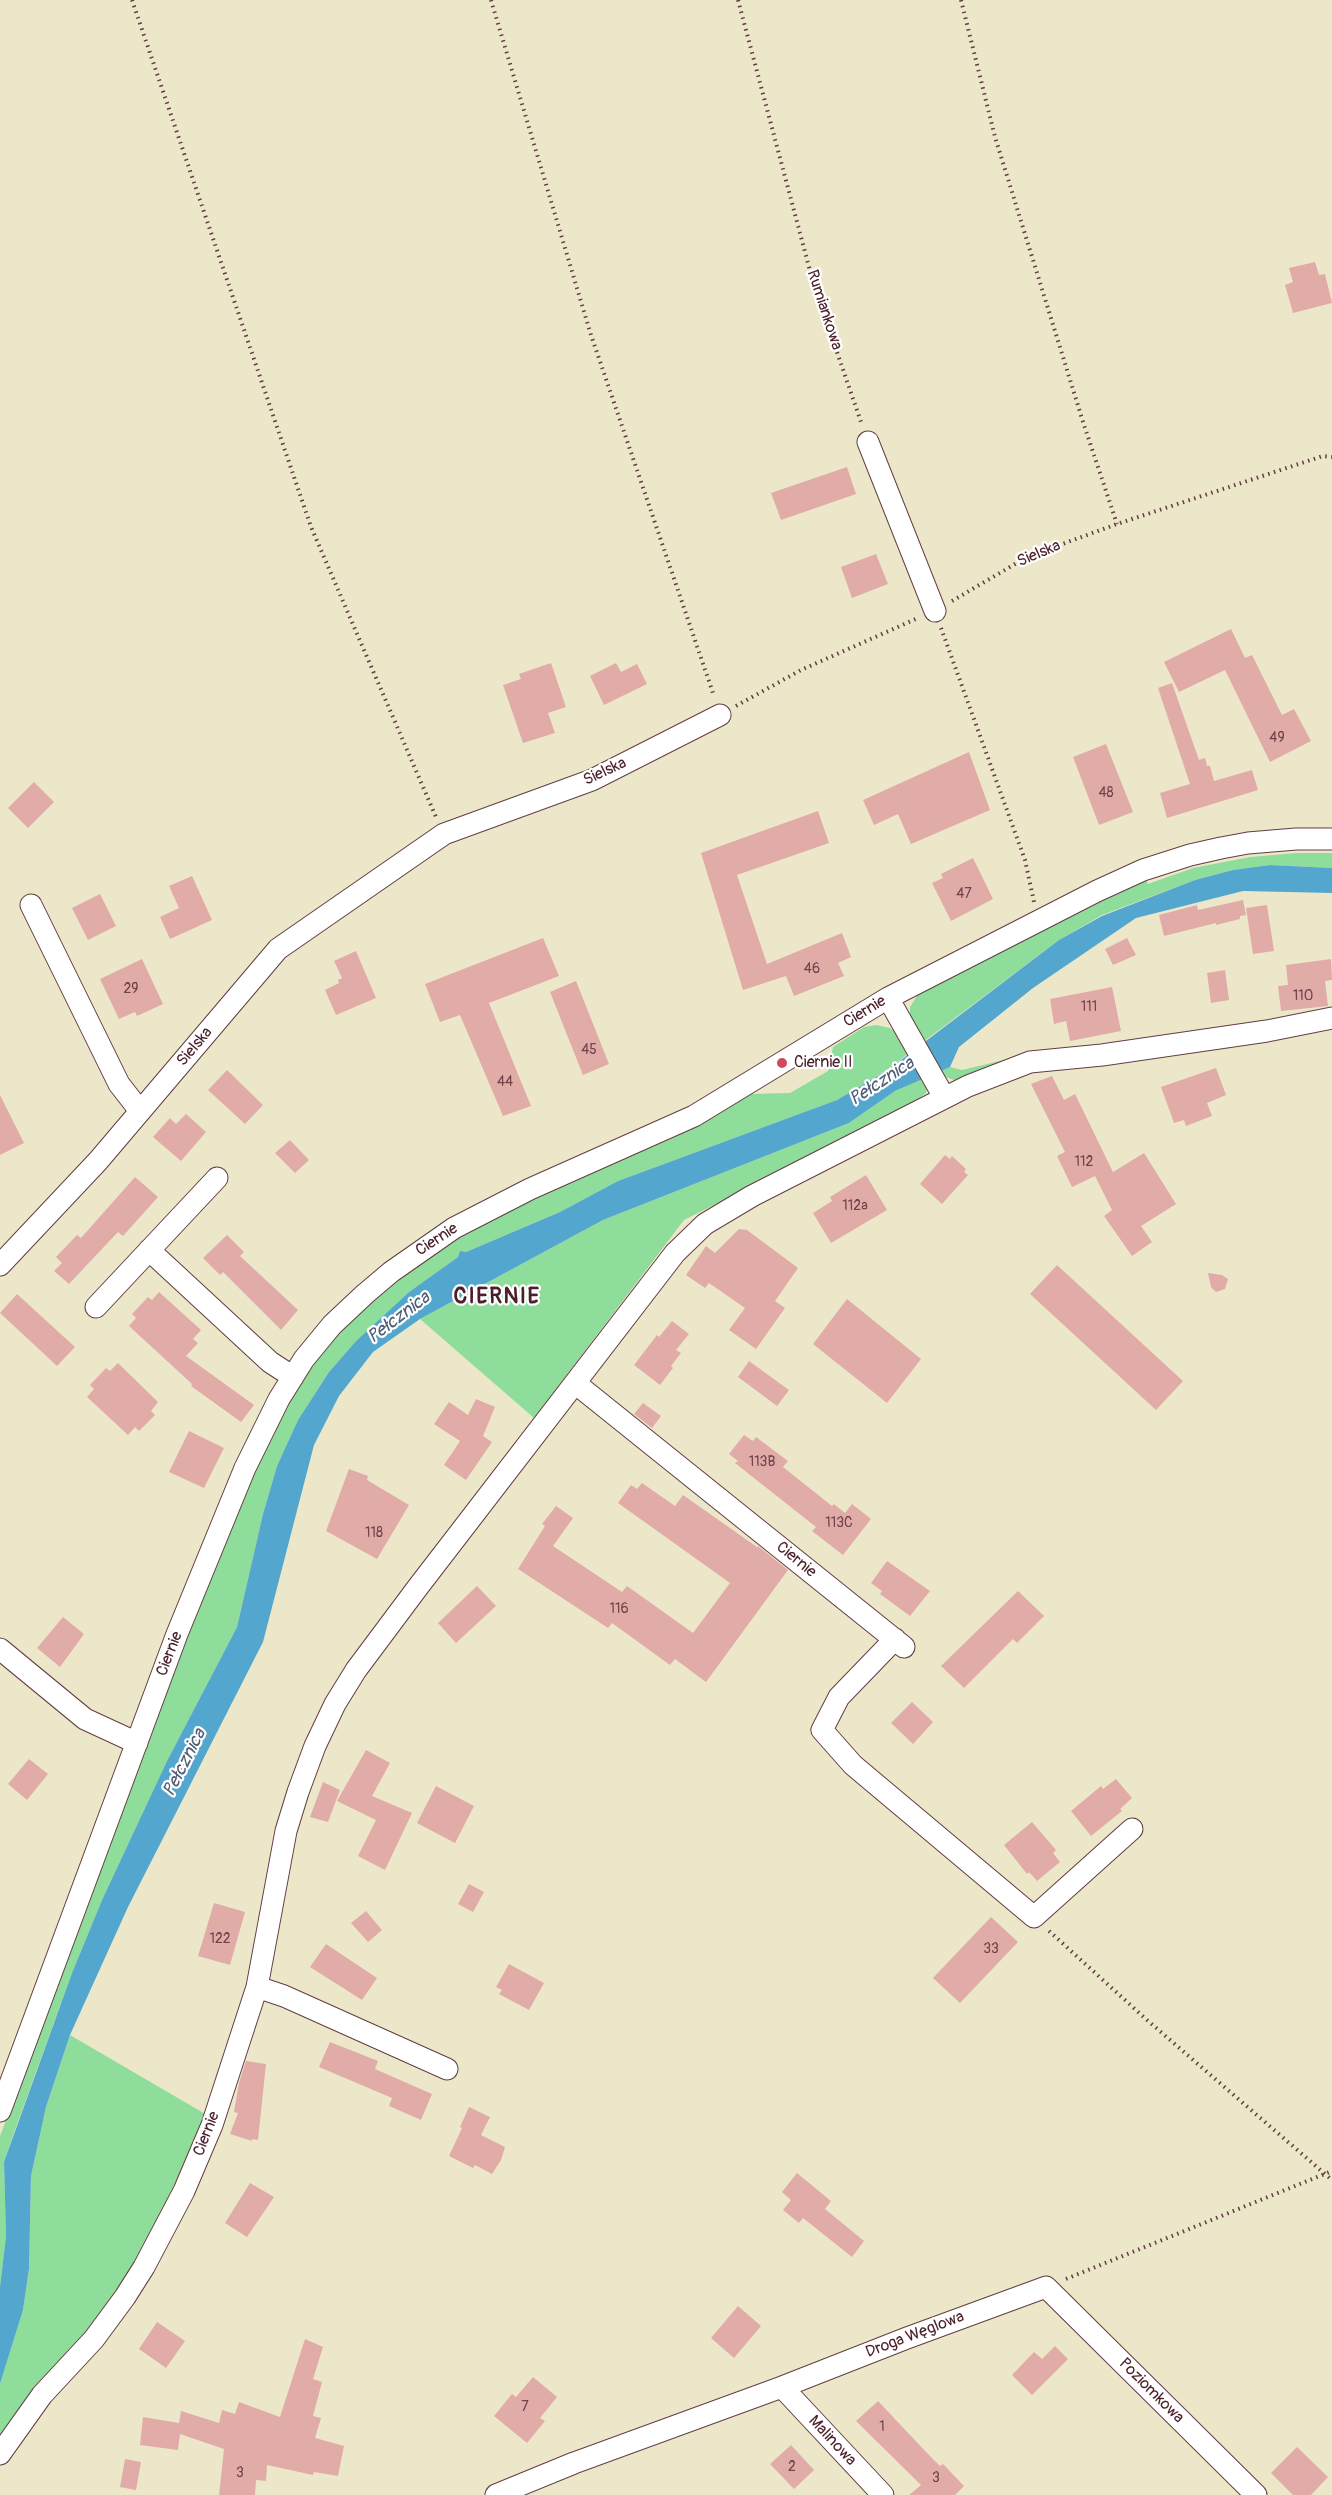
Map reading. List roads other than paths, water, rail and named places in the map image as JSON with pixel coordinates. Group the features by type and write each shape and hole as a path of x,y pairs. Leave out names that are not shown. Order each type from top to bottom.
{"street":[{"path":"868,442 935,611"},
{"name":"Sielska","path":"0,1264 98,1161 278,949 444,834 592,780 720,715"},
{"name":"Ciernie","path":"0,2111 177,1634 245,1468 279,1399 304,1359 332,1325 391,1272 454,1228 530,1189 694,1116 888,998 1096,891 1143,870 1190,855 1248,843 1332,839"},
{"path":"31,905 119,1084 140,1111"},
{"path":"888,998 944,1097"},
{"name":"Ciernie","path":"0,2454 42,2395 94,2339 125,2297 144,2267 183,2191 212,2125 257,1987 286,1831 315,1746 335,1704 356,1670 390,1624 675,1253 705,1224 752,1196 944,1097 1030,1062 1114,1053 1267,1031 1332,1018"},
{"path":"96,1307 217,1178"},
{"path":"149,1250 270,1362 293,1377"},
{"name":"Ciernie","path":"575,1383 899,1643 839,1697 822,1730 853,1765 1034,1917 1132,1829"},
{"path":"0,1648 85,1719 137,1743"},
{"path":"257,1987 284,1996 447,2069"},
{"name":"Droga Węglowa","path":"496,2495 534,2488 782,2387 1046,2287"},
{"name":"Poziomkowa","path":"1046,2287 1256,2495"},
{"name":"Malinowa","path":"782,2387 883,2495"}],"water":[{"name":"Pełcznica","path":"1270,865 1332,868 1332,893 1243,891 1136,918 1033,988 959,1047 950,1067 895,1091 849,1123 603,1220 420,1319 373,1352 339,1396 314,1445 263,1642 128,1907 70,2035 46,2107 31,2176 29,2269 23,2310 0,2384 0,2287 6,2236 4,2162 72,1973 102,1900 167,1761 237,1627 263,1514 277,1466 298,1420 329,1372 356,1341 409,1292 458,1257 460,1251 466,1252 560,1212 618,1181 837,1100 889,1069 1059,940 1102,916 1195,880 1233,870"}],"place":[{"name":"Ciernie II","path":"782,1063"}],"district":[{"name":"CIERNIE","path":"497,1297"}]}
